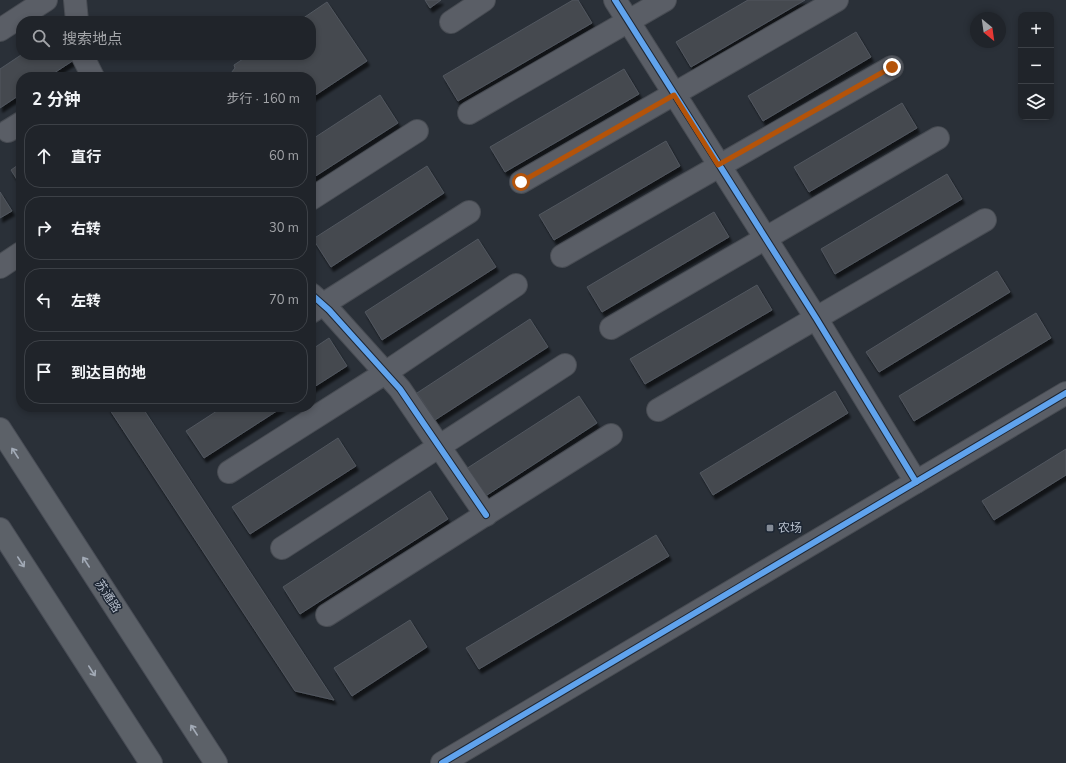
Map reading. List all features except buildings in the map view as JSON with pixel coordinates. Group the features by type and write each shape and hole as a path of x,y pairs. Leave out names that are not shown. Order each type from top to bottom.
{"main road":[{"name":"苏通路","path":"0,430 216,763"},
{"path":"0,529 151,763"}],"street":[{"path":"21,16 46,0"},
{"path":"75,0 77,16"},
{"path":"451,22 484,0"},
{"path":"614,0 763,238 816,318 916,482"},
{"path":"469,113 664,0"},
{"path":"521,182 838,0"},
{"path":"0,30 16,20"},
{"path":"84,60 90,72"},
{"path":"562,256 718,165 892,67"},
{"path":"316,195 417,131"},
{"path":"611,328 763,238 938,138"},
{"path":"316,302 469,212"},
{"path":"658,410 985,220"},
{"path":"0,267 16,256"},
{"path":"229,472 385,373 516,285"},
{"path":"316,304 400,389 486,515"},
{"path":"282,548 565,365"},
{"path":"442,763 1066,393"},
{"path":"327,615 611,435"}],"cycle path":[{"path":"615,0 816,318 916,482"},
{"path":"316,298 329,310 400,389 486,515"},
{"path":"442,763 1066,393"}],"place":[{"name":"农场","path":"770,528"}],"route":[{"path":"521,182 674,95 718,165 892,67"}]}
